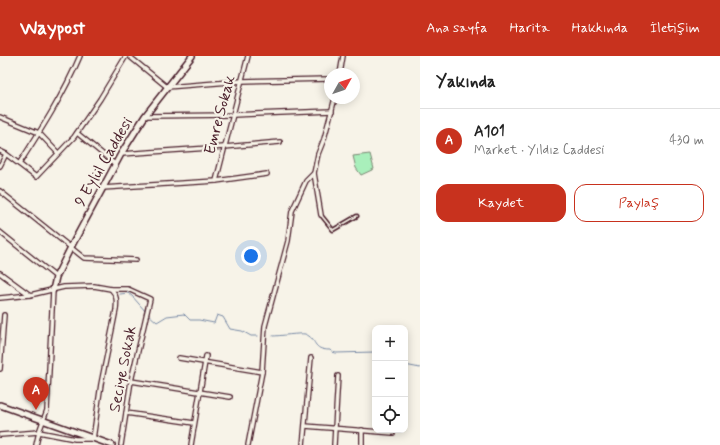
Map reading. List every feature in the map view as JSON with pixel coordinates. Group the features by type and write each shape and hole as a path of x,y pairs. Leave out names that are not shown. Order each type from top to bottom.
{"street":[{"path":"19,164 39,133 75,69 80,56"},
{"path":"0,151 36,177 77,133 128,56 168,87 242,81 324,79"},
{"name":"9 Eylül Caddesi","path":"53,290 56,277 115,164 145,116 192,56"},
{"name":"Emre Sokak","path":"216,181 248,56"},
{"path":"341,68 342,56"},
{"path":"321,216 314,173 318,154 334,104"},
{"path":"145,116 233,115 332,110"},
{"path":"0,117 39,133 58,153"},
{"path":"77,133 115,164"},
{"path":"121,154 280,142"},
{"path":"0,166 6,154"},
{"path":"248,445 262,372 265,326 288,241 292,211 306,181 314,173"},
{"path":"102,188 216,181 267,174"},
{"path":"0,191 84,258 136,260"},
{"path":"0,232 56,277"},
{"path":"0,273 30,294"},
{"path":"0,298 64,287 94,286 111,289 114,293 117,301 116,310 102,377 93,439"},
{"name":"Seciye Sokak","path":"111,289 128,289 150,299 131,381 121,445"},
{"path":"36,445 38,432 47,410 53,290"},
{"path":"0,368 4,315"},
{"path":"191,445 206,356"},
{"path":"179,358 262,372"},
{"path":"303,445 311,358"},
{"path":"334,445 338,376"},
{"path":"131,381 230,397"},
{"path":"0,405 112,445"},
{"path":"126,413 194,423"},
{"path":"305,426 372,431"},
{"path":"362,430 362,445"},
{"path":"0,435 38,432 75,439 93,439"}],"lane":[{"path":"321,216 333,230 357,216"}],"green space":[{"path":"370,154 374,169 361,175 356,168 353,156"}],"waterway":[{"path":"120,294 128,293 146,312"},
{"path":"148,314 157,322 167,316 184,314 190,320 214,323 217,315 223,317 230,329 242,331 251,336 258,336"},
{"path":"273,336 305,334 309,336 317,346 324,350 330,350 336,353 372,352"},
{"path":"408,366 420,368"}],"place":[{"name":"A101","path":"36,410"}]}
